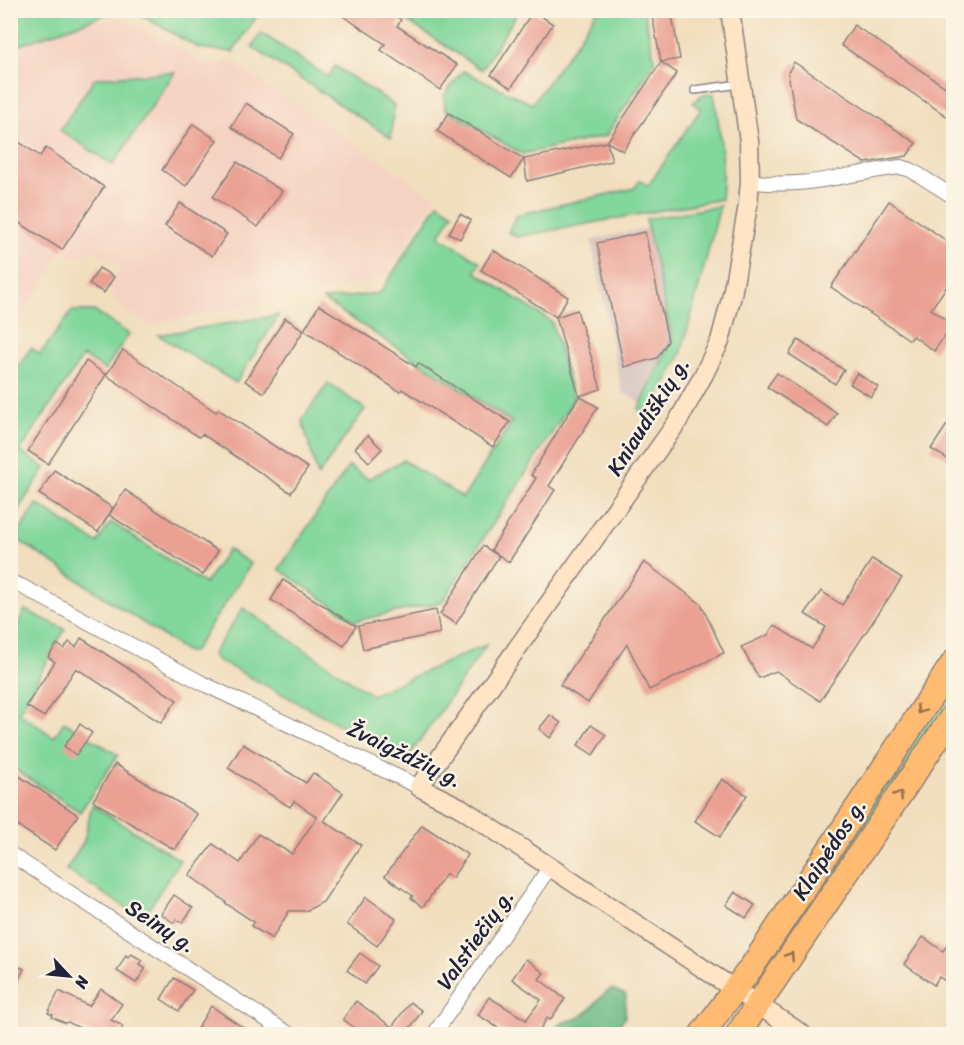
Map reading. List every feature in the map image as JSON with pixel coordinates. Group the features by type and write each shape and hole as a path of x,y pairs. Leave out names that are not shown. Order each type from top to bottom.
{"highway":[{"name":"Klaipėdos g.","path":"702,1035 759,956 954,662"},
{"name":"Klaipėdos g.","path":"738,1035 954,714"}],"main road":[{"name":"Kniaudiškių g.","path":"419,787 690,402 713,356 724,328 732,295 750,181 749,141 729,10"},
{"name":"Žvaigždžių g.","path":"419,787 461,808 802,1035"}],"street":[{"path":"750,181 772,184 808,183 901,167 911,170 954,197"},
{"name":"Žvaigždžių g.","path":"10,582 204,684 419,787"},
{"name":"Seinų g.","path":"10,854 289,1035"},
{"name":"Valstiečių g.","path":"434,1035 550,867"}],"lane":[{"path":"695,90 741,83"}],"shaded area":[{"path":"121,18 208,66 229,61 436,197 382,279 148,325 115,302 110,287 122,268 92,249 86,258 61,254 11,333 11,28"},
{"path":"648,228 672,339 641,403 622,392 591,240"}],"green space":[{"path":"11,10 116,10 116,11 11,48"},
{"path":"515,10 518,12 482,70 392,11"},
{"path":"133,11 260,11 233,52 199,48"},
{"path":"597,11 644,11 655,62 606,136 522,154 445,109 444,95 463,71 532,104"},
{"path":"261,33 328,77 335,66 394,105 391,138 252,47"},
{"path":"175,72 113,165 60,130 95,78"},
{"path":"714,94 722,159 721,199 517,237 508,232 516,215 635,188 640,180 648,186 701,109 693,103 702,95"},
{"path":"438,203 453,213 439,236 480,262 475,272 552,322 574,399 442,602 355,621 279,569 349,466 368,479 403,460 463,498 512,422 323,300 380,293"},
{"path":"720,206 681,354 648,415 639,409 672,339 646,219"},
{"path":"72,311 94,311 129,334 105,370 83,356 20,451 45,468 11,521 11,377 31,348 40,354"},
{"path":"279,315 236,383 158,335"},
{"path":"328,383 365,409 318,476 302,420"},
{"path":"37,504 97,543 111,522 205,584 228,549 251,564 193,652 187,652 15,538"},
{"path":"243,608 372,695 487,644 410,755 398,755 217,660 212,655"},
{"path":"25,610 65,629 19,713 54,737 64,722 118,755 80,812 11,767 10,640"},
{"path":"953,678 953,700 906,770 896,763"},
{"path":"892,768 903,775 759,982 811,902 837,850"},
{"path":"92,805 180,860 143,918 66,870 84,841"},
{"path":"612,989 626,995 625,1017 613,1034 551,1034 563,1022 578,1018 587,1012"}],"building":[{"path":"334,10 387,10 401,20 397,26 457,65 440,90 381,50 385,44"},
{"path":"651,10 671,10 680,59 661,62"},
{"path":"533,11 553,24 511,88 491,75"},
{"path":"854,25 954,93 954,121 841,45"},
{"path":"661,62 677,73 623,151 607,142"},
{"path":"794,62 916,143 907,156 865,163 796,119 788,73"},
{"path":"246,103 294,134 278,158 231,127"},
{"path":"449,113 524,159 511,178 437,131"},
{"path":"193,124 217,140 186,186 162,170"},
{"path":"10,136 40,156 46,148 104,187 62,250 10,217"},
{"path":"607,142 612,161 527,181 524,159"},
{"path":"237,162 282,191 258,227 213,197"},
{"path":"889,201 954,246 954,276 931,309 953,324 934,351 913,336 910,340 831,287"},
{"path":"180,203 227,234 212,256 165,226"},
{"path":"460,214 471,220 460,239 449,233"},
{"path":"645,232 668,341 657,358 624,367 597,243"},
{"path":"493,250 568,297 556,317 481,270"},
{"path":"99,268 114,277 104,293 89,284"},
{"path":"319,305 416,367 418,363 510,422 493,447 402,389 400,392 304,330"},
{"path":"577,310 601,389 579,396 556,317"},
{"path":"285,318 304,330 264,393 245,381"},
{"path":"798,340 844,370 835,384 789,354"},
{"path":"123,350 216,412 218,409 308,468 291,493 202,434 199,437 106,375"},
{"path":"86,361 106,375 48,464 28,451"},
{"path":"777,373 837,413 828,427 767,387"},
{"path":"857,373 878,387 871,397 850,384"},
{"path":"579,396 598,407 549,486 555,490 509,562 491,550 536,478 531,475"},
{"path":"954,414 954,463 931,449"},
{"path":"368,435 382,449 369,462 355,448"},
{"path":"54,470 113,508 98,532 39,494"},
{"path":"125,490 218,551 203,575 109,515"},
{"path":"483,546 499,556 456,624 440,614"},
{"path":"872,559 902,578 820,701 776,671 759,678 741,647 768,635 774,625 812,649 826,627 805,614 821,591 842,605"},
{"path":"644,562 701,604 724,653 649,690 627,644 588,703 560,685"},
{"path":"283,580 356,626 344,646 271,600"},
{"path":"436,610 440,633 363,649 358,626"},
{"path":"81,638 177,700 161,723 76,668 44,717 26,706 55,662 48,657 57,644 64,649 69,642 76,647"},
{"path":"550,715 561,723 550,738 539,729"},
{"path":"80,724 92,733 76,755 64,746"},
{"path":"591,725 606,735 593,755 578,745"},
{"path":"243,744 306,783 313,773 343,793 324,821 361,845 323,902 306,911 289,911 272,939 251,926 254,922 189,875 213,844 240,863 258,834 292,854 317,817 294,801 290,807 228,768"},
{"path":"115,764 197,814 175,850 93,801"},
{"path":"10,770 78,815 55,850 10,821"},
{"path":"722,779 747,795 720,837 695,821"},
{"path":"422,825 468,855 452,878 446,874 423,907 411,898 413,896 385,876"},
{"path":"735,892 755,905 746,918 726,905"},
{"path":"174,895 193,908 182,923 176,919 174,923 161,914"},
{"path":"366,897 396,919 377,946 347,924"},
{"path":"954,935 954,987 939,977 934,985 904,964 923,937 943,951"},
{"path":"360,953 378,966 365,984 347,970"},
{"path":"131,954 142,960 139,964 146,968 136,983 117,971 126,955 128,957"},
{"path":"526,959 544,973 539,979 565,999 550,1020 547,1018 537,1035 509,1035 478,1015 489,997 526,1020 541,1000 512,979"},
{"path":"10,962 24,969 10,997"},
{"path":"174,978 193,990 179,1011 161,999"},
{"path":"101,989 122,1004 111,1020 123,1026 119,1035 93,1035 68,1022 65,1023 52,1017 53,1015 48,1013 59,991 89,1006"},
{"path":"356,1001 392,1027 410,1002 422,1011 405,1035 364,1035 343,1019"},
{"path":"211,1006 254,1035 193,1035"}]}
